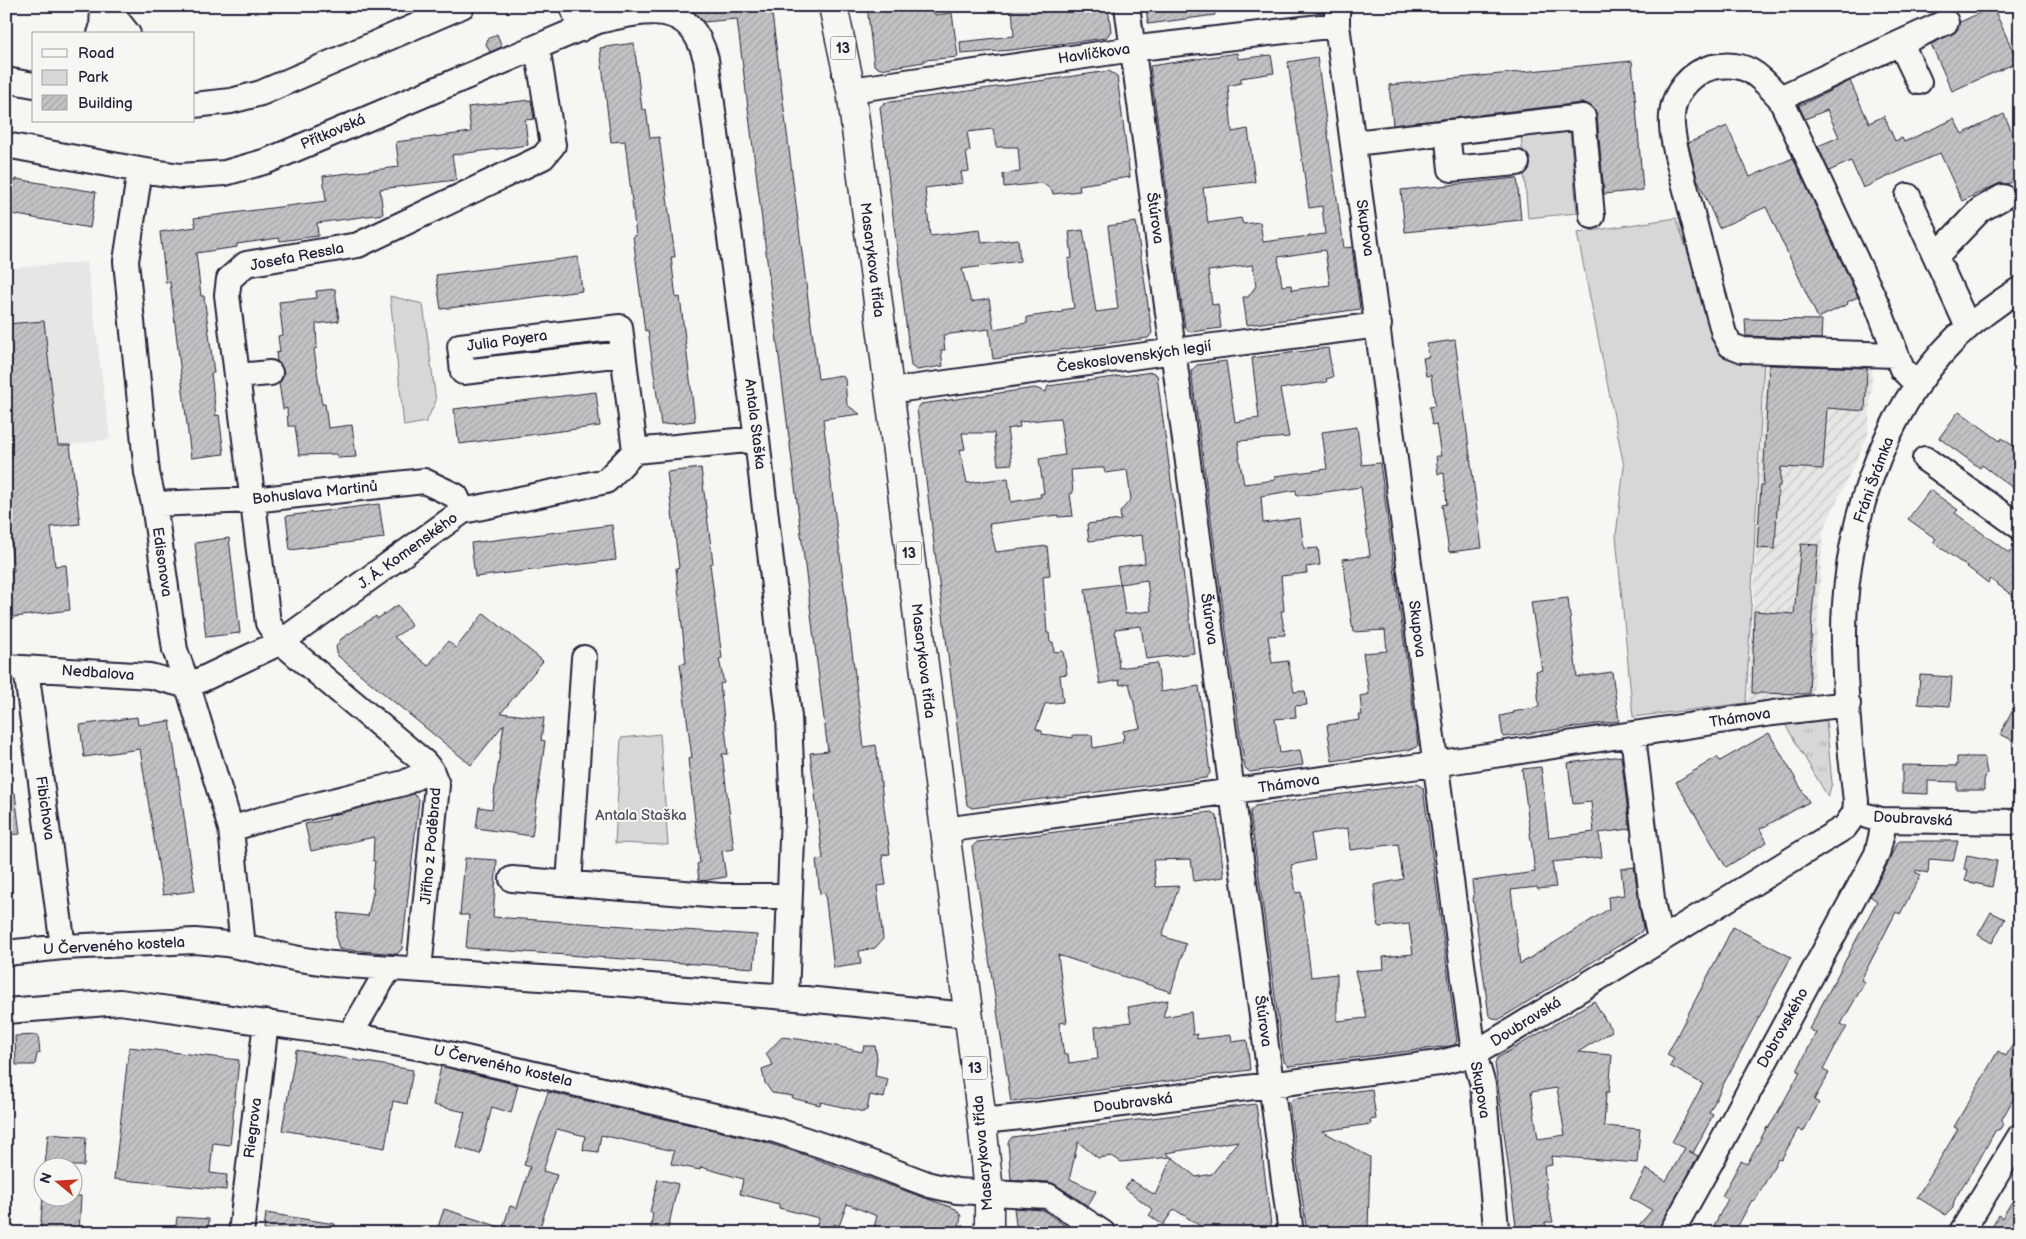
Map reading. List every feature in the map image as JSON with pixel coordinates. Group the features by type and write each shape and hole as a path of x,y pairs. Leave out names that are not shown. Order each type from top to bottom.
{"main road":[{"name":"Masarykova třída","path":"833,6 851,90 967,1015 982,1121 989,1193 989,1233"},
{"name":"Masarykova třída","path":"847,6 852,57 851,90"}],"street":[{"path":"101,32 104,6"},
{"path":"104,6 126,32"},
{"path":"195,105 231,101 261,93 462,6"},
{"path":"572,6 581,29"},
{"path":"819,6 851,90"},
{"name":"Štúrova","path":"1127,6 1291,1233"},
{"name":"Přítkovská","path":"6,145 181,176 225,174 258,163 598,21 647,9"},
{"name":"Antala Staška","path":"647,9 667,10 682,15 694,29 704,48 720,155 737,297 758,439 790,736 793,813 786,997"},
{"name":"Havlíčkova","path":"851,90 1337,16"},
{"name":"Skupova","path":"1337,16 1434,764 1474,1054 1483,1084 1496,1228 1494,1233"},
{"path":"1780,98 1946,22"},
{"path":"1901,44 1919,82"},
{"name":"Josefa Ressla","path":"281,642 268,623 227,295 229,279 246,264 358,245 532,163 553,145 537,47"},
{"path":"1896,355 1743,350 1730,345 1724,334 1677,153 1672,116 1679,93 1688,80 1707,69 1725,65 1742,66 1758,75 1780,98 1878,307 1902,369 1918,385"},
{"path":"6,80 32,85"},
{"path":"1354,143 1583,117 1592,216"},
{"path":"1447,132 1451,169 1517,163"},
{"name":"Edisonova","path":"140,170 126,261 147,473 154,504 175,650 188,686 231,829 243,947"},
{"path":"1908,196 1968,327"},
{"path":"1936,256 1980,210 2003,197"},
{"name":"Fráni Šrámka","path":"1855,813 1856,801 1844,645 1849,571 1855,532 1865,495 1884,448 1906,402 1937,359 1968,327 1998,303 2020,289"},
{"name":"Československých legií","path":"889,391 1174,351 1378,325"},
{"name":"Julia Payera","path":"623,354 463,372 460,346 620,327 635,451"},
{"path":"238,376 270,373"},
{"path":"635,451 758,439"},
{"name":"J. Á. Komenského","path":"188,686 281,642 463,511 606,481 635,451"},
{"path":"1925,459 2020,527"},
{"name":"Bohuslava Martinů","path":"154,504 254,500 424,481 456,496 463,511"},
{"name":"Jiřího z Poděbrad","path":"281,642 411,749 431,770 436,781 438,790 419,970"},
{"path":"569,884 584,658"},
{"name":"Nedbalova","path":"16,668 150,676 188,686"},
{"name":"Fibichova","path":"16,668 63,947"},
{"name":"Thámova","path":"944,830 1434,764 1778,712 1848,704"},
{"path":"1633,735 1653,907 1660,940"},
{"path":"231,829 269,817 404,783 431,770"},
{"name":"Doubravská","path":"982,1121 1271,1086 1439,1063 1474,1054 1845,827 1855,813 1881,820 2020,822"},
{"name":"Dobrovského","path":"1671,1233 1877,854 1882,833 1881,820"},
{"path":"512,879 721,896 789,896"},
{"name":"U Červeného kostela","path":"6,953 63,947 180,941 211,942 313,962 786,997 967,1015"},
{"path":"350,1035 389,968"},
{"name":"U Červeného kostela","path":"6,1010 120,1002 266,1022 427,1049 776,1130 845,1153 930,1185 989,1193 1048,1196 1104,1233"},
{"name":"Riegrova","path":"241,1233 266,1022"},
{"path":"1961,1233 2020,1136"}],"shaded area":[{"path":"87,262 110,439 70,445 80,519 78,524 51,528 55,566 66,565 70,610 6,618 6,572 14,571 8,524 6,524 6,266 14,268"},
{"path":"1766,358 1873,362 1868,435 1823,531 1813,699 1748,703"}],"green space":[{"path":"1570,130 1577,213 1528,218 1521,135"},
{"path":"1676,218 1715,334 1764,359 1746,703 1633,717 1616,536 1624,466 1577,233"},
{"path":"390,296 423,304 436,401 426,422 404,426"},
{"path":"1825,710 1832,783 1828,797 1783,721"},
{"name":"Antala Staška","path":"660,734 668,845 615,843 621,738"}],"building":[{"path":"695,6 771,6 818,379 842,375 845,379 847,405 860,414 823,419 864,747 876,745 890,854 882,855 886,885 877,886 883,939 875,948 859,951 861,964 834,968 825,893 820,894 816,860 823,859 810,753 828,751 737,19 704,22 696,14"},
{"path":"867,6 934,6 935,15 952,13 958,57 924,60 924,62 880,69 874,65"},
{"path":"1012,6 1043,6 1043,12 1083,6 1108,6 1111,31 1106,38 1011,50 961,54 960,42 1014,36"},
{"path":"1146,6 1214,6 1215,15 1148,24"},
{"path":"1993,7 2018,62 1952,91 1931,44 1952,34 1957,30 1960,22"},
{"path":"497,34 502,47 490,52 486,44 488,39"},
{"path":"634,43 642,110 646,109 650,138 659,137 675,257 671,257 676,298 680,297 695,421 661,425 648,330 645,331 633,236 636,236 625,141 611,142 600,48"},
{"path":"1237,53 1238,59 1271,55 1274,73 1241,78 1241,83 1228,86 1232,132 1248,129 1255,182 1203,188 1208,223 1241,218 1243,224 1260,222 1263,242 1325,234 1322,206 1309,208 1288,62 1317,57 1344,248 1352,247 1360,309 1247,325 1243,297 1248,297 1256,286 1253,265 1208,271 1212,305 1218,304 1221,328 1191,332 1185,328 1150,66","holes":["1325,250 1330,285 1292,290 1291,285 1282,286 1278,257"]},
{"path":"1632,61 1643,190 1604,194 1597,116 1594,109 1588,104 1581,103 1393,125 1389,85"},
{"path":"1109,71 1117,76 1130,177 1079,185 1080,191 1053,194 1052,190 1042,183 1004,187 1003,174 1020,172 1018,147 996,147 993,129 967,132 970,151 966,152 969,171 961,172 963,183 925,188 930,236 980,230 982,243 1018,239 1020,261 962,269 971,302 989,299 994,329 1027,323 1027,317 1063,312 1062,310 1074,308 1068,259 1072,258 1069,232 1083,230 1096,312 1118,309 1108,226 1136,222 1152,333 1148,338 993,359 989,329 943,335 945,350 941,350 943,366 917,370 911,366 880,107 884,103"},
{"path":"1850,81 1869,123 1884,116 1895,141 1902,138 1904,142 1954,119 1962,134 2004,114 2020,150 2020,179 2007,184 2000,183 1962,201 1940,153 1863,188 1851,161 1829,171 1818,146 1839,137 1827,110 1805,119 1799,106"},
{"path":"531,100 534,119 525,120 528,145 452,155 456,180 380,189 383,214 317,223 318,236 280,241 279,238 237,244 237,247 196,253 201,296 204,296 214,373 211,373 216,416 219,415 224,454 191,458 170,282 166,283 160,232 196,227 194,218 326,201 323,176 399,167 396,142 471,132 468,107"},
{"path":"1727,126 1750,177 1793,158 1858,297 1847,302 1848,304 1818,318 1766,207 1719,228 1697,178 1688,143"},
{"path":"1517,178 1521,220 1405,232 1401,190"},
{"path":"6,179 96,192 90,228 6,213"},
{"path":"578,257 582,291 441,309 436,275"},
{"path":"335,289 339,321 316,324 317,348 314,349 321,399 322,404 325,404 328,428 352,425 356,457 338,458 337,454 299,455 295,426 288,426 287,408 283,409 279,383 284,372 277,361 276,353 280,352 278,336 283,335 279,302 317,298 316,291"},
{"path":"1745,319 1822,320 1821,339 1746,336"},
{"path":"44,321 58,445 70,445 80,524 51,527 55,566 66,565 70,610 6,618 6,572 14,571 8,524 6,524 6,452 10,452 6,418 6,324"},
{"path":"1455,340 1482,548 1449,552 1442,505 1447,504 1444,473 1438,474 1436,456 1441,456 1436,424 1432,425 1429,407 1435,406 1431,375 1426,376 1423,358 1429,357 1427,344"},
{"path":"1328,348 1333,377 1326,379 1327,382 1280,389 1289,437 1238,441 1244,484 1275,480 1275,476 1327,469 1322,432 1357,427 1362,465 1380,463 1418,745 1414,749 1332,761 1327,725 1360,720 1359,715 1362,715 1360,696 1369,694 1363,653 1387,651 1385,630 1353,632 1343,559 1370,556 1361,487 1297,496 1296,490 1261,496 1263,523 1300,518 1304,549 1318,548 1320,565 1306,567 1307,573 1281,576 1284,611 1281,611 1285,635 1268,636 1272,663 1288,661 1294,692 1305,691 1307,705 1295,706 1296,717 1275,719 1280,753 1300,750 1303,765 1250,772 1245,768 1240,735 1191,371 1197,365 1226,361 1235,422 1259,418 1252,358"},
{"path":"1769,365 1867,368 1865,411 1827,408 1823,469 1781,467 1780,486 1778,486 1775,549 1757,548 1761,485 1763,485"},
{"path":"1152,372 1157,375 1194,653 1146,659 1141,626 1115,629 1119,668 1157,663 1161,692 1199,686 1210,773 1206,778 972,808 967,805 917,409 921,404 1035,388 1046,392 1048,386","holes":["1060,418 1065,455 1039,459 1044,493 1040,494 1041,497 1011,502 1008,478 967,483 960,450 965,449 962,433 994,433 998,465 1012,464 1007,429 1020,427 1019,422","1104,468 1105,473 1127,470 1131,499 1120,512 1121,520 1087,524 1089,541 1142,535 1145,563 1117,567 1120,584 1147,580 1151,611 1125,614 1121,584 1085,589 1100,684 1119,680 1120,685 1129,683 1140,728 1123,731 1123,742 1093,748 1092,735 1073,735 1073,738 1042,734 1042,731 1036,729 1045,704 1063,702 1060,675 1067,674 1063,651 1054,652 1053,642 1050,642 1049,633 1047,633 1043,576 1050,575 1047,546 996,552 989,524 1058,515 1058,517 1073,516 1070,494 1073,493 1071,470"]},
{"path":"596,392 600,426 459,444 454,409"},
{"path":"1959,411 2000,441 2002,438 2020,451 2020,493 1982,465 1980,468 1939,438"},
{"path":"701,468 713,563 710,564 722,658 719,659 724,683 720,684 728,754 722,754 734,849 722,851 726,877 702,881 699,880 697,864 700,863 688,759 692,758 680,664 686,663 676,568 679,567 667,472"},
{"path":"1930,490 1958,510 1955,513 2009,553 2011,550 2020,556 2020,601 1990,579 1988,583 1933,542 1936,539 1908,519"},
{"path":"379,504 384,538 290,550 286,516"},
{"path":"612,525 616,560 475,577 471,543"},
{"path":"229,538 240,633 206,637 195,543"},
{"path":"1801,544 1818,545 1812,615 1809,694 1752,693 1754,611 1794,614"},
{"path":"1568,598 1577,677 1612,672 1619,721 1503,737 1500,716 1539,707 1536,671 1542,670 1531,602"},
{"path":"398,605 412,626 394,637 428,666 448,641 456,648 484,613 543,661 501,713 544,718 541,740 545,741 532,836 476,828 479,807 492,809 504,724 471,765 338,656 336,647 341,639 376,616 377,619"},
{"path":"1920,675 1952,677 1950,706 1918,704"},
{"path":"2020,697 2020,744 2000,734"},
{"path":"137,717 138,725 170,721 195,891 163,895 140,749 84,757 80,725"},
{"path":"1769,733 1809,802 1760,829 1767,842 1726,867 1676,782 1717,757 1720,761"},
{"path":"1621,756 1630,829 1599,833 1602,857 1552,862 1556,887 1511,890 1520,964 1609,909 1608,897 1624,895 1621,869 1634,867 1643,928 1641,932 1498,1020 1489,1016 1472,881 1535,872 1522,769 1541,767 1549,838 1594,832 1591,802 1573,804 1568,763"},
{"path":"1957,757 1984,757 1987,773 1984,780 1984,790 1957,790 1957,782 1928,781 1928,794 1902,793 1902,765 1957,766"},
{"path":"1417,784 1423,788 1457,1041 1455,1045 1289,1066 1284,1062 1250,812 1255,806","holes":["1348,828 1350,850 1398,844 1403,879 1374,885 1377,917 1379,927 1409,924 1413,954 1383,957 1384,969 1355,971 1367,1018 1337,1021 1337,974 1311,977 1301,892 1296,893 1291,865 1315,860 1311,834"]},
{"path":"6,793 15,793 20,834 6,835"},
{"path":"413,794 419,799 402,949 397,954 339,949 336,938 338,913 368,916 374,888 372,888 375,861 373,861 374,837 311,851 305,824 329,819 329,816"},
{"path":"1211,812 1217,816 1224,877 1194,881 1191,859 1153,860 1156,887 1179,886 1162,936 1186,944 1171,992 1058,955 1067,1022 1059,1023 1064,1055 1068,1054 1069,1063 1098,1059 1095,1027 1131,1022 1128,1007 1168,1000 1163,1017 1191,1012 1193,1035 1197,1034 1197,1039 1231,1035 1232,1042 1247,1040 1250,1070 1011,1102 972,847 977,842"},
{"path":"1900,841 1958,841 1953,861 1929,859 1928,873 1916,870 1915,872 1921,875 1900,914 1896,912 1861,980 1865,982 1841,1024 1847,1027 1823,1070 1829,1073 1814,1100 1819,1103 1803,1132 1798,1129 1781,1160 1778,1159 1755,1201 1752,1200 1734,1233 1710,1233 1728,1199 1722,1196 1741,1161 1747,1164 1800,1072 1797,1071 1816,1033 1809,1029 1877,901 1870,896 1896,844"},
{"path":"1967,855 1997,861 1992,887 1965,881 1968,870 1964,869"},
{"path":"465,858 497,860 493,917 757,935 754,968 466,948 469,915 460,915"},
{"path":"1991,912 2005,919 1992,943 1978,935"},
{"path":"1733,927 1791,957 1709,1113 1713,1115 1693,1153 1689,1151 1698,1156 1658,1231 1656,1233 1632,1233 1652,1210 1630,1198 1646,1169 1666,1181 1685,1148 1672,1142 1703,1084 1670,1066 1674,1059 1667,1055"},
{"path":"1594,1001 1612,1031 1578,1052 1612,1055 1609,1092 1606,1092 1604,1126 1640,1129 1637,1163 1551,1156 1552,1165 1544,1166 1547,1195 1553,1222 1545,1222 1547,1233 1517,1233 1495,1063 1497,1058","holes":["1557,1088 1565,1135 1538,1139 1531,1092"]},
{"path":"2020,1032 2020,1087 2002,1119 2003,1124 2000,1129 1995,1131 1954,1201 1953,1208 1946,1215 1917,1197 1958,1129 1954,1127 1998,1051 2006,1056"},
{"path":"38,1035 40,1053 37,1054 35,1065 16,1065 15,1036"},
{"path":"782,1037 805,1039 862,1052 864,1046 875,1046 877,1058 875,1076 888,1079 884,1098 870,1095 867,1110 864,1112 821,1102 820,1105 792,1098 793,1096 772,1093 765,1083 762,1069 773,1065 766,1054"},
{"path":"129,1047 239,1060 230,1145 213,1143 210,1173 227,1175 226,1190 114,1179"},
{"path":"296,1050 413,1070 407,1104 393,1101 385,1148 282,1130"},
{"path":"441,1066 518,1085 511,1113 492,1107 480,1154 456,1147 465,1112 433,1105"},
{"path":"1372,1089 1376,1119 1370,1120 1371,1124 1322,1131 1370,1157 1368,1230 1338,1229 1338,1233 1307,1233 1289,1103 1293,1099"},
{"path":"548,1092 761,1141 802,1154 956,1209 961,1216 958,1233 890,1233 874,1227 877,1216 847,1204 839,1226 834,1224 832,1233 814,1233 819,1218 779,1208 779,1204 740,1194 743,1179 701,1167 700,1170 671,1164 674,1151 601,1135 598,1152 583,1150 585,1136 557,1129 543,1171 557,1175 538,1233 436,1233 444,1209 503,1228 510,1206 517,1208 530,1167 524,1165"},
{"path":"1256,1104 1272,1233 1211,1233 1174,1209 1163,1225 1149,1215 1153,1210 1125,1188 1131,1180 1155,1195 1172,1157 1196,1177 1212,1174 1238,1141 1166,1153 1171,1157 1121,1162 1112,1156 1098,1158 1078,1142 1070,1179 1096,1191 1088,1206 1055,1184 1011,1180 1008,1142 1012,1137"},
{"path":"48,1134 86,1137 84,1166 82,1166 82,1156 46,1156"},
{"path":"658,1179 678,1184 667,1233 650,1233 653,1213 650,1212"},
{"path":"2020,1188 2020,1233 1989,1233 1998,1215 2002,1218"},
{"path":"42,1206 80,1206 79,1233 40,1233"},
{"path":"1014,1208 1043,1210 1067,1227 1050,1228 1051,1233 1017,1233"},
{"path":"266,1213 335,1224 334,1232 277,1233 264,1230"},
{"path":"177,1217 209,1219 208,1232 175,1233"}]}
